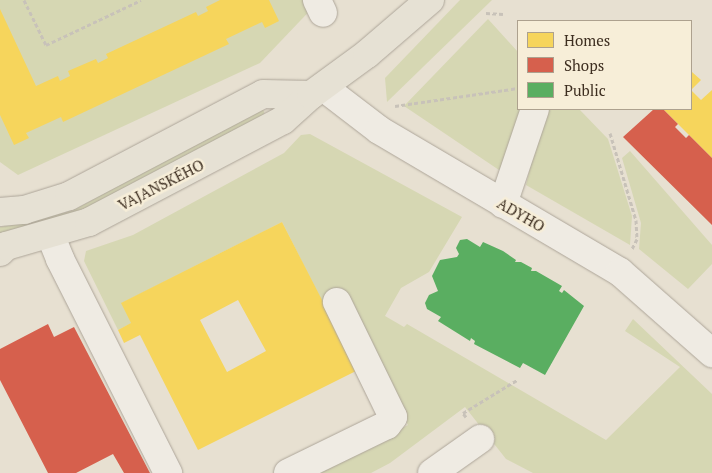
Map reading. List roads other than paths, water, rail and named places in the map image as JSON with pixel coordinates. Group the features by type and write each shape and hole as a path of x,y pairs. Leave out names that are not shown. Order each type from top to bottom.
{"main road":[{"name":"VAJANSKÉHO","path":"0,252 6,246 89,222 283,120 317,91 367,54 430,0"},
{"path":"0,212 24,210 68,196 263,94 317,91"}],"street":[{"name":"ADYHO","path":"317,91 379,130 620,272 712,353"},
{"path":"503,204 535,110"},
{"path":"50,234 60,259 168,473"},
{"path":"288,473 387,425 393,417 338,302"},
{"path":"432,473 480,439"}]}
